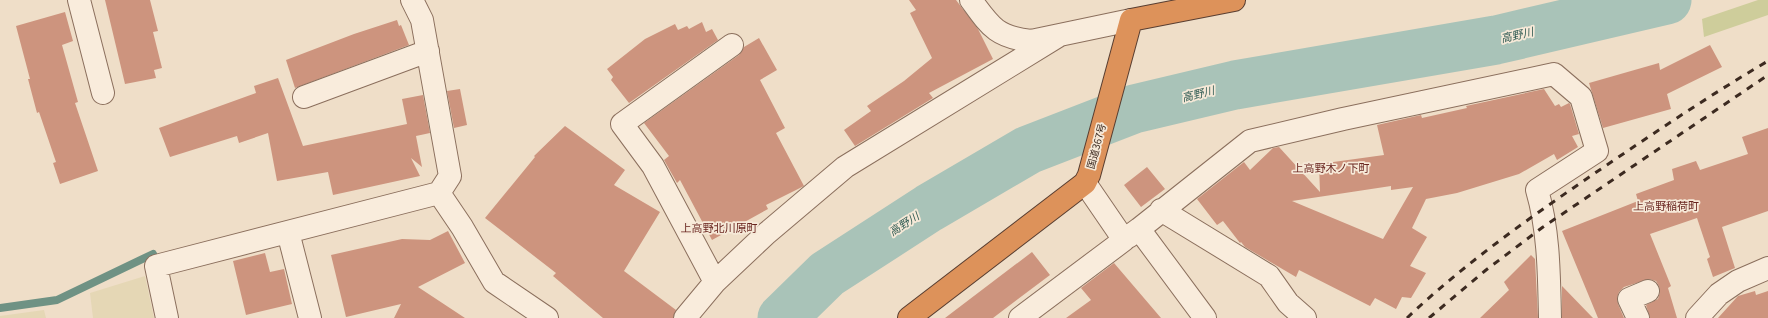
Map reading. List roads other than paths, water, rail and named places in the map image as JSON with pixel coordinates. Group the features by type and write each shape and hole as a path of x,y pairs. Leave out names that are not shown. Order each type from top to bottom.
{"highway":[{"path":"1131,20 1234,0"},
{"name":"国道367号","path":"1087,179 1131,20"},
{"path":"909,318 1087,179"}],"street":[{"path":"78,0 103,93"},
{"path":"167,318 156,266 439,193 450,176 422,20 412,0"},
{"path":"970,0 985,20 996,31 1015,39 1031,41 1131,20"},
{"path":"685,318 715,282 767,233 845,167 1060,35"},
{"path":"715,282 653,166 622,124 732,45"},
{"path":"304,97 428,51"},
{"path":"1020,318 1131,235 1250,141 1343,119 1554,74 1581,96 1597,151 1537,190 1542,209 1549,262 1550,318"},
{"path":"1087,179 1131,235 1205,318"},
{"path":"439,193 462,227 494,282 547,318"},
{"path":"1161,210 1268,276 1300,317"},
{"path":"288,232 310,318"},
{"path":"1697,318 1719,294 1738,281 1768,268"},
{"path":"1638,318 1629,299 1648,291"}],"waterway":[{"name":"高野川","path":"782,318 827,274 929,208 1028,150 1134,109 1235,85 1496,40 1667,0"},
{"path":"0,308 57,300 153,254"}],"railway":[{"path":"1407,318 1452,278 1548,205 1682,114 1768,61"},
{"path":"1429,318 1486,270 1543,227 1768,75"}],"district":[{"name":"上高野木ノ下町","path":"1331,168"},
{"name":"上高野稲荷町","path":"1666,206"},
{"name":"上高野北川原町","path":"719,228"}]}
